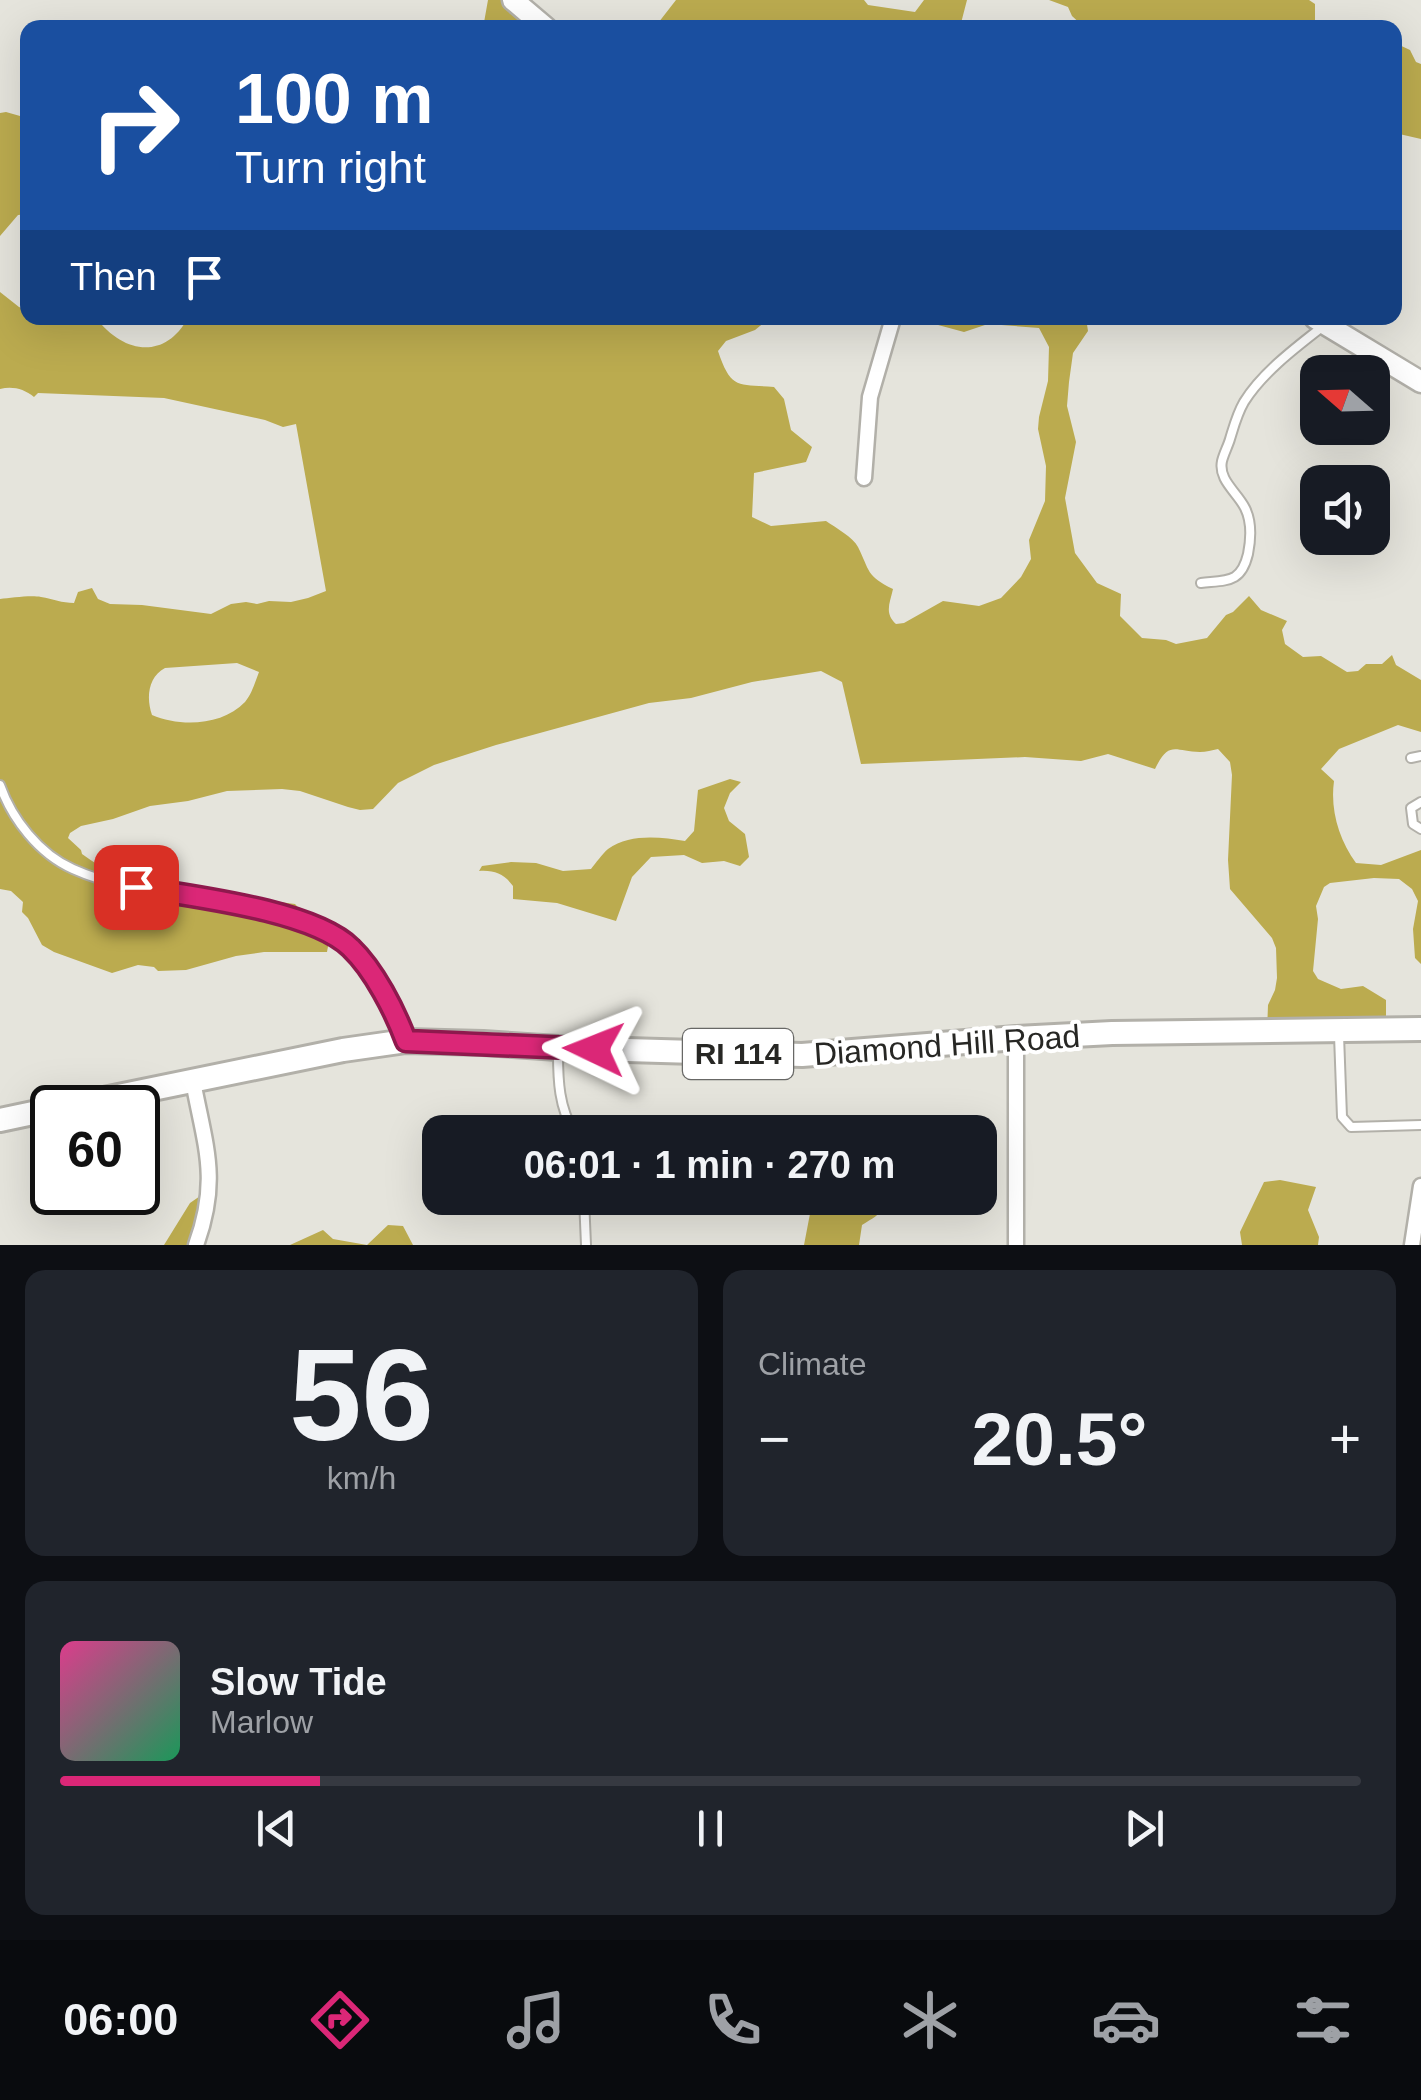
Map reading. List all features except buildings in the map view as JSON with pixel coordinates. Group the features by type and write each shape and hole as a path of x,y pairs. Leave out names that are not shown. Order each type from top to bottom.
{"main road":[{"name":"Diamond Hill Road","path":"160,1088 406,1041 802,1055 1112,1033 1421,1029"},
{"path":"0,1120 30,1114"}],"street":[{"path":"513,0 537,20"},
{"path":"864,478 870,397 891,325"},
{"path":"1327,325 1421,382"},
{"path":"1016,1038 1016,1245"},
{"path":"193,1081 210,1174 196,1245"},
{"path":"1412,1245 1421,1186"}],"lane":[{"path":"1202,582 1236,577 1246,563 1249,518 1222,470 1222,459 1238,414 1246,398 1316,325"},
{"path":"0,785 11,811 29,835 70,868 136,887 253,907 332,934 350,946 364,964 398,1017 406,1041"},
{"path":"1421,802 1411,808 1413,824 1421,828"},
{"path":"1339,1030 1342,1118 1351,1127 1421,1125"},
{"path":"558,1048 558,1085 565,1115"},
{"path":"585,1215 586,1245"}],"shaded area":[{"path":"488,0 511,0 535,20 484,20"},
{"path":"676,0 864,0 868,5 915,12 924,0 967,0 962,20 660,20"},
{"path":"1049,0 1309,0 1315,4 1315,20 1076,20 1068,7"},
{"path":"1402,46 1421,64 1421,139 1402,135"},
{"path":"0,113 20,116 20,215 0,236"},
{"path":"0,292 20,307 20,325 102,325 118,339 143,347 167,341 183,325 761,325 726,341 718,351 727,373 737,382 774,387 784,399 791,430 812,447 806,462 754,473 752,517 771,526 826,521 844,533 856,543 873,576 893,589 889,612 896,624 943,601 979,606 1001,598 1021,577 1031,559 1029,540 1045,501 1046,466 1038,429 1048,381 1049,347 1039,328 1001,325 1087,325 1088,331 1073,353 1069,382 1067,406 1076,442 1065,498 1075,553 1097,583 1121,594 1120,616 1142,638 1176,644 1207,638 1249,596 1261,610 1287,621 1282,630 1285,644 1303,657 1321,656 1347,672 1358,671 1366,664 1382,664 1392,655 1396,665 1421,680 1421,732 1398,725 1339,749 1321,769 1334,781 1337,824 1356,863 1381,865 1421,850 1421,964 1415,958 1413,929 1418,901 1412,889 1399,879 1330,883 1324,887 1316,906 1313,971 1318,979 1341,989 1363,986 1386,1000 1386,1029 1267,1032 1268,1005 1277,978 1276,948 1230,889 1232,775 1230,762 1218,749 1169,751 1155,769 1108,754 1081,761 1025,757 861,764 842,682 821,671 649,703 496,745 434,765 398,783 373,809 360,810 300,791 227,791 150,806 81,826 68,838 82,854 146,887 220,903 295,904 329,941 327,952 264,952 186,970 158,971 138,965 112,973 54,952 42,945 22,912 23,902 11,891 0,889 0,599 37,596 74,603 78,592 92,588 98,599 110,604 211,614 231,604 291,602 326,591 296,424 283,427 164,398 38,393 34,397 9,388 0,389","holes":["237,663 259,672 251,692 236,710 200,722 152,715 149,702 155,677 165,668"]},
{"path":"938,325 985,325 964,332"},
{"path":"730,779 741,782 730,793 724,808 729,821 745,834 749,857 740,866 724,861 702,863 684,855 651,857 632,877 616,921 557,903 513,899 513,886 506,878 479,871 482,866 511,862 536,863 563,871 591,869 608,849 626,840 685,841 694,831 698,790"},
{"path":"1280,1180 1316,1187 1308,1210 1319,1237 1318,1245 1242,1245 1240,1232 1264,1182"},
{"path":"203,1194 213,1215 203,1245 164,1245 190,1203"},
{"path":"810,1215 877,1215 862,1225 859,1245 804,1245"},
{"path":"388,1225 403,1226 413,1245 367,1245"},
{"path":"323,1230 333,1239 367,1245 290,1245"}],"route":[{"path":"136,887 253,907 332,934 350,946 364,964 398,1017 406,1041 594,1049"}]}
